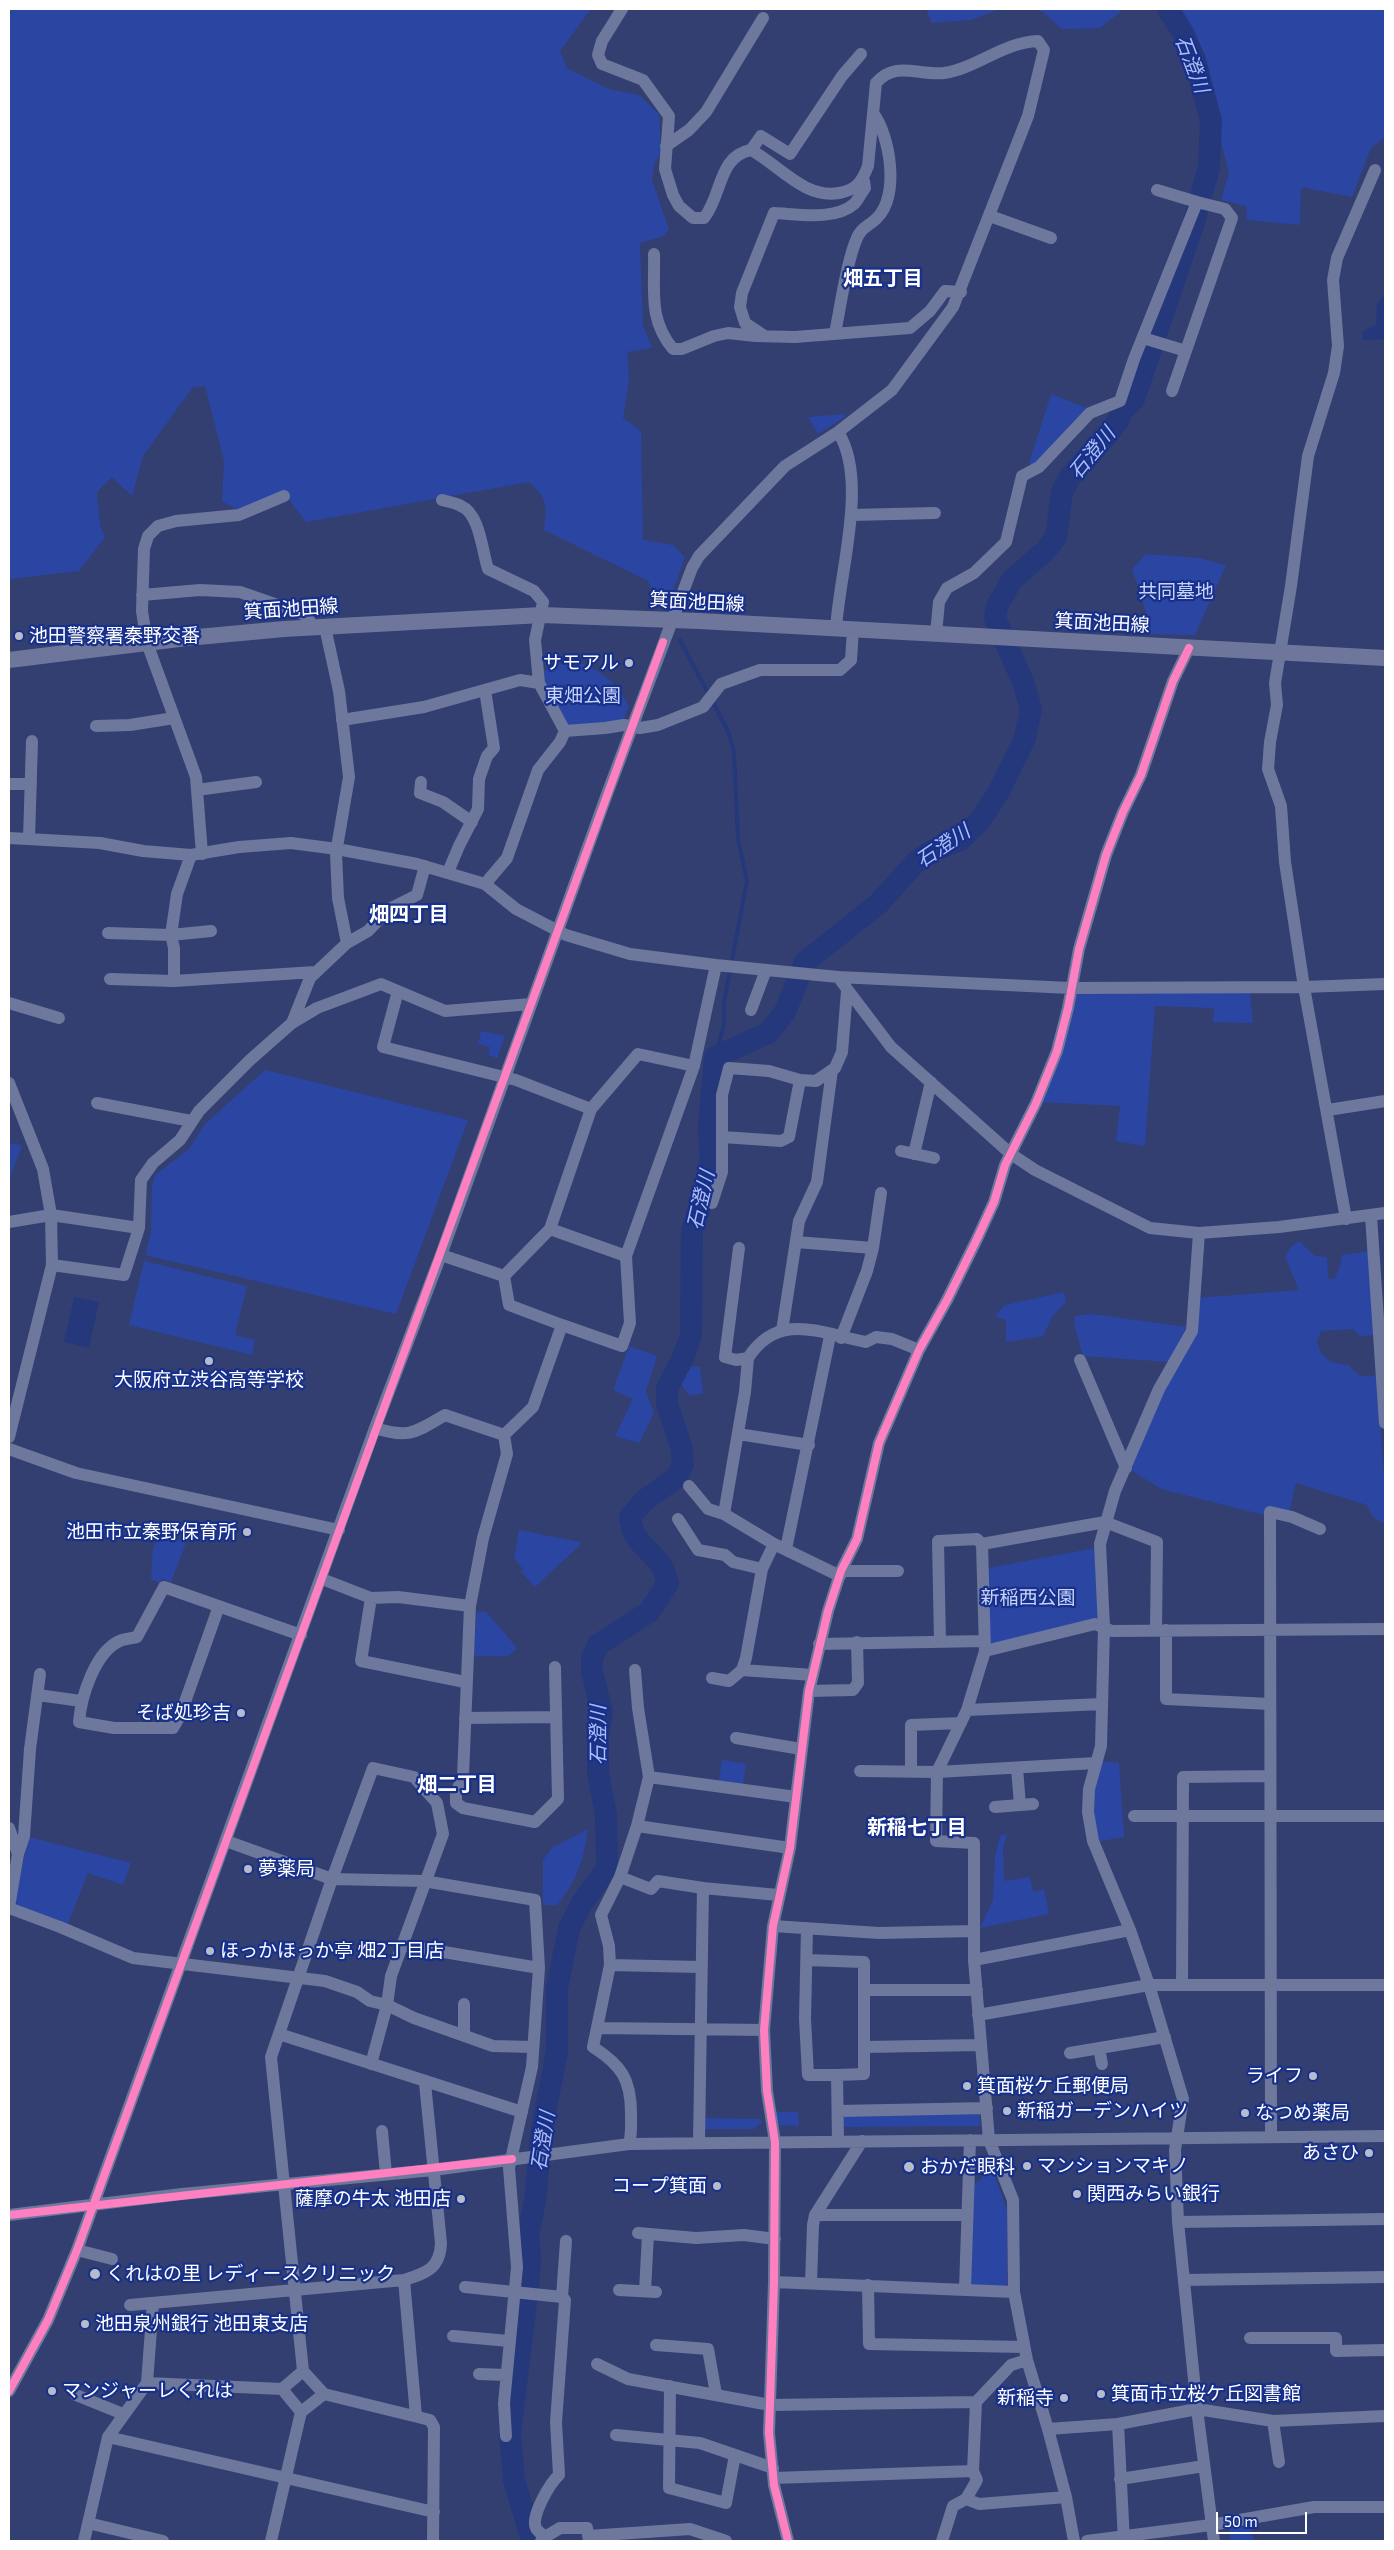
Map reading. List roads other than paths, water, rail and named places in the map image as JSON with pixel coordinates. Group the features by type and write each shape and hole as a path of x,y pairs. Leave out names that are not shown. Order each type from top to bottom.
{"main road":[{"name":"箕面池田線","path":"9,660 146,643 319,627 542,615 1385,658"}],"street":[{"path":"622,9 602,41 598,55 602,64 643,80 669,116 665,169 673,195 679,206 693,218 704,218 710,210 727,166 734,156 751,150 761,136 790,154 842,76 861,54"},
{"path":"666,146 689,130 706,112 763,18"},
{"path":"9,2392 48,2320 77,2250 322,1579 375,1428 441,1255 632,726 699,556 784,466 838,432 892,390 953,307 961,292 1028,116 1044,50 1038,42 1024,42 966,69 942,73 895,70 884,74 876,83 868,166 863,179 852,191 832,194 818,192 797,182 751,150"},
{"path":"835,333 854,243 861,229 878,218 892,184 890,163 880,121 873,113"},
{"path":"1346,1219 1328,1110 1304,987 1285,862 1280,806 1268,769 1270,742 1277,706 1274,682 1291,586 1308,456 1334,373 1338,346 1333,280 1337,258 1375,170"},
{"path":"765,336 745,323 740,307 742,293 774,213 816,215 846,209 855,203 865,188 863,179"},
{"path":"1157,190 1224,209 1232,218 1172,391"},
{"path":"936,634 940,602 947,588 974,573 1006,542 1022,476 1039,467 1090,413 1120,401 1150,340 1197,202"},
{"path":"990,216 1051,238"},
{"path":"654,254 655,319 662,336 673,349 682,349 714,336 728,333 795,337 910,328 930,311 945,291 961,292"},
{"path":"1150,340 1186,351"},
{"path":"836,629 838,599 852,515 852,479 843,440 838,432"},
{"path":"174,981 174,948 171,935 178,894 197,854 197,790 192,764 146,643 142,611 144,550 148,536 158,526 176,521 239,515 284,496"},
{"path":"442,500 463,506 477,523 481,551 488,569 534,591 544,602 535,640 539,683 565,731"},
{"path":"852,515 935,513"},
{"path":"142,595 200,590 240,592 306,615 319,627 333,655 349,777 336,853 338,898 347,943"},
{"path":"565,731 605,728 624,724 640,728 658,725 703,707 721,684 760,670 840,670 851,660 853,630"},
{"path":"788,2541 773,2473 769,2433 775,2239 775,2142 767,2091 764,2030 773,1926 778,1894 790,1848 809,1691 840,1574 857,1539 880,1443 919,1350 948,1300 977,1240 1011,1154 1036,1103 1056,1052 1068,1008 1070,988 1079,949 1106,855 1123,812 1141,776 1173,681 1189,648"},
{"path":"342,720 424,707 520,680 539,683"},
{"path":"448,872 478,809 479,779 487,756 494,748 485,690"},
{"path":"96,726 130,725 174,718"},
{"path":"485,884 507,858 538,770 560,742 565,731"},
{"path":"29,839 32,741"},
{"path":"197,790 256,782"},
{"path":"421,782 420,793 443,802 472,822"},
{"path":"9,784 31,784"},
{"path":"9,838 100,843 142,851 197,854 239,847 291,843 337,849 425,866 485,884 516,908 557,932 630,954 720,966 838,977 1070,988 1304,987 1385,984"},
{"path":"292,1023 310,978 315,972 347,943 368,931 389,909 417,895 425,866"},
{"path":"108,933 171,935 211,931"},
{"path":"504,1276 510,1305 622,1346 630,1323 626,1256 694,1066 720,966"},
{"path":"751,1010 766,970"},
{"path":"110,979 174,981 315,972"},
{"path":"838,977 891,1047 1011,1154 1035,1170 1150,1228 1199,1233 1279,1227 1385,1213"},
{"path":"52,1265 124,1275 139,1228 142,1180 153,1163 180,1140 191,1121 250,1060 292,1023 317,1008 381,984 445,1011 531,1004"},
{"path":"398,991 383,1047 504,1078 591,1109"},
{"path":"712,1203 722,1172 724,1137 722,1095 729,1068 770,1071 800,1080 816,1081 835,1068 842,1052 847,991"},
{"path":"9,1003 59,1018"},
{"path":"504,1276 550,1229 591,1109 638,1054 694,1066"},
{"path":"782,1331 799,1221 817,1182 832,1070"},
{"path":"724,1137 781,1142 789,1137 800,1080"},
{"path":"914,1154 931,1082"},
{"path":"9,1083 43,1169 51,1215 52,1265 9,1437"},
{"path":"1328,1110 1385,1101"},
{"path":"97,1103 191,1121"},
{"path":"901,1151 934,1158"},
{"path":"712,1678 729,1681 742,1670 757,1606 762,1569 780,1547 835,1337 867,1271 873,1248 881,1193"},
{"path":"9,1222 51,1215 139,1228"},
{"path":"1371,1216 1385,1423"},
{"path":"550,1229 626,1256"},
{"path":"1199,1233 1192,1332 1159,1390 1115,1491 1100,1544 1104,1628 1101,1746 1089,1789 1088,1812 1092,1842 1130,1930 1149,1984 1183,2099 1180,2126 1175,2138 1178,2222 1197,2409 1214,2541"},
{"path":"796,1242 873,1248"},
{"path":"739,1248 725,1357 736,1360 748,1358"},
{"path":"441,1255 504,1276"},
{"path":"504,1435 532,1407 562,1325"},
{"path":"724,1514 745,1392 748,1358 757,1344 782,1331 807,1328 835,1337 866,1342 876,1336 892,1339 919,1350"},
{"path":"1080,1360 1126,1468"},
{"path":"375,1428 393,1434 413,1433 446,1415 504,1435"},
{"path":"738,1434 808,1445"},
{"path":"504,1435 506,1454 483,1538 470,1606 465,1682 463,1776 456,1794 456,1803 463,1808 536,1822 558,1799 555,1667"},
{"path":"9,1449 76,1473 339,1530"},
{"path":"689,1486 708,1509 724,1514 780,1547 840,1574 898,1571"},
{"path":"1272,2137 1270,1512 1292,1517 1320,1529"},
{"path":"678,1519 698,1550 725,1555 734,1562 762,1569"},
{"path":"940,1642 938,1542 977,1540 982,1544 1105,1522 1157,1542 1166,1699 1270,1704"},
{"path":"982,1544 985,1646 967,1710 937,1772 936,1841 974,1843 974,1960 989,2140 1013,2200 1014,2292 1025,2354 1048,2428 1066,2497 1074,2541"},
{"path":"322,1579 371,1598 398,1597 470,1606"},
{"path":"219,1606 174,1728 114,1728 79,1722 81,1701 90,1676 106,1654 120,1641 137,1637 164,1587 219,1606 301,1635"},
{"path":"371,1598 361,1661 465,1682"},
{"path":"820,1644 940,1642 985,1646 1096,1624 1112,1631 1385,1629"},
{"path":"809,1691 852,1690 858,1683 857,1642"},
{"path":"629,2144 632,2134 631,2092 624,2074 609,2058 593,2047 593,2038 598,2028 610,1965 609,1946 601,1915 620,1877 637,1826 649,1777 638,1708 635,1670"},
{"path":"742,1670 813,1675"},
{"path":"40,1674 30,1749 24,1836 18,1854 9,1908 133,1958 325,1981 357,1992 370,2001 387,2005 414,2018 493,2046 534,2047"},
{"path":"38,1695 81,1701"},
{"path":"967,1710 1102,1704"},
{"path":"465,1718 556,1717"},
{"path":"910,1771 911,1725 961,1723"},
{"path":"736,1738 801,1749"},
{"path":"860,1771 937,1772 1096,1763"},
{"path":"371,2064 387,2005 391,1976 443,1834 438,1803 414,1777 373,1768 297,1978 271,2057 303,2371 324,2394 430,2420 434,2427 433,2541"},
{"path":"1017,1768 1020,1805"},
{"path":"1182,1984 1183,1778 1270,1776"},
{"path":"649,1777 796,1797"},
{"path":"995,1807 1033,1804"},
{"path":"1134,1816 1385,1816"},
{"path":"637,1826 790,1848"},
{"path":"9,1828 18,1854"},
{"path":"226,1841 332,1879 424,1882 535,1900 539,1968 534,2047 532,2067 522,2112 517,2159 510,2192 517,2267 504,2402 506,2436"},
{"path":"620,1877 651,1889 658,1881 703,1888 778,1894"},
{"path":"699,2142 699,2030 703,1888"},
{"path":"773,1926 879,1933 974,1931"},
{"path":"807,1928 805,2019 808,2075 837,2076 864,2074 864,1962 807,1960"},
{"path":"974,1960 1130,1930"},
{"path":"402,1945 539,1968"},
{"path":"610,1965 701,1967"},
{"path":"978,2015 1149,1984 1385,1985"},
{"path":"864,1990 977,1990"},
{"path":"464,2004 464,2035"},
{"path":"598,2028 764,2030"},
{"path":"279,2034 425,2083 436,2084 522,2112"},
{"path":"1070,2053 1165,2037"},
{"path":"864,2047 981,2046"},
{"path":"1099,2048 1102,2064"},
{"path":"837,2076 838,2142"},
{"path":"130,2305 404,2280 426,2273 440,2255 425,2083"},
{"path":"838,2111 987,2108"},
{"path":"382,2131 386,2174"},
{"path":"9,2215 285,2184 433,2170 629,2144 1385,2136"},
{"path":"965,2289 970,2140"},
{"path":"811,2283 812,2225 815,2216 862,2142"},
{"path":"815,2216 967,2215"},
{"path":"1178,2222 1385,2219"},
{"path":"619,2290 651,2292 643,2234 696,2238 744,2235 775,2239"},
{"path":"562,2297 566,2241"},
{"path":"77,2250 112,2259"},
{"path":"1184,2280 1385,2277"},
{"path":"404,2280 416,2416"},
{"path":"774,2282 868,2284 1014,2292"},
{"path":"868,2284 868,2344 1025,2354"},
{"path":"465,2288 562,2297 566,2300 556,2422 559,2474 552,2481 534,2518 536,2528 543,2539 560,2528 587,2528 588,2539 690,2529 726,2541"},
{"path":"84,2541 108,2437 147,2383 153,2303"},
{"path":"452,2336 510,2341"},
{"path":"1250,2338 1336,2338 1336,2352 1385,2350"},
{"path":"656,2345 708,2349 716,2394"},
{"path":"942,2541 953,2506 966,2499 977,2480 973,2471 976,2402 1011,2365 1025,2354"},
{"path":"597,2364 628,2379 770,2405 976,2402"},
{"path":"147,2383 282,2390 303,2371"},
{"path":"479,2374 506,2375"},
{"path":"670,2386 669,2488 726,2503 735,2455"},
{"path":"282,2390 301,2412"},
{"path":"271,2541 301,2412 324,2394"},
{"path":"76,2395 123,2414"},
{"path":"1048,2428 1118,2424 1197,2409 1273,2421 1385,2416"},
{"path":"1273,2421 1280,2462"},
{"path":"1118,2424 1124,2539"},
{"path":"616,2435 668,2442 700,2443 735,2455 773,2473 973,2471"},
{"path":"108,2437 434,2512"},
{"path":"1120,2479 1204,2466"},
{"path":"966,2499 979,2504 1066,2497"},
{"path":"1087,2541 1124,2539 1314,2507 1385,2507"},
{"path":"88,2524 163,2541"}],"waterway":[{"name":"石澄川","path":"532,2541 514,2480 510,2434 529,2278 530,2255 528,2235 535,2201 541,2135 557,2051 557,1989 569,1928 582,1903 607,1868 606,1815 598,1772 598,1737 602,1712 592,1671 592,1658 598,1645 649,1612 668,1583 662,1567 638,1540 630,1517 645,1500 677,1477 683,1464 681,1446 667,1404 667,1388 682,1360 691,1335 692,1231 711,1172 709,1125 715,1057 768,1033 785,1012 805,962 878,904 917,861 932,851 960,840 980,821 999,791 1025,738 1031,709 1023,682 995,618 997,606 1012,580 1045,551 1056,537 1062,492 1070,477 1109,433 1120,418 1120,413 1134,399 1194,222 1209,167 1211,121 1195,60 1183,33 1168,9"},
{"path":"680,640 728,731 734,752 738,839 747,881 724,1002 724,1025 715,1057"}],"place":[{"name":"池田警察署秦野交番","path":"19,636"},
{"name":"サモアル","path":"629,663"},
{"name":"大阪府立渋谷高等学校","path":"209,1361"},
{"name":"池田市立秦野保育所","path":"247,1532"},
{"name":"そば処珍吉","path":"241,1713"},
{"name":"夢薬局","path":"248,1869"},
{"name":"ほっかほっか亭 畑2丁目店","path":"210,1951"},
{"name":"ライフ","path":"1313,2076"},
{"name":"箕面桜ケ丘郵便局","path":"967,2086"},
{"name":"新稲ガーデンハイツ","path":"1007,2111"},
{"name":"なつめ薬局","path":"1245,2113"},
{"name":"あさひ","path":"1369,2153"},
{"name":"マンションマキノ","path":"1027,2166"},
{"name":"おかだ眼科","path":"909,2167"},
{"name":"コープ箕面","path":"717,2186"},
{"name":"関西みらい銀行","path":"1077,2194"},
{"name":"薩摩の牛太 池田店","path":"461,2199"},
{"name":"くれはの里 レディースクリニック","path":"95,2274"},
{"name":"池田泉州銀行 池田東支店","path":"85,2324"},
{"name":"マンジャーレくれは","path":"52,2391"},
{"name":"箕面市立桜ケ丘図書館","path":"1101,2394"},
{"name":"新稲寺","path":"1064,2398"}],"district":[{"name":"畑五丁目","path":"883,278"},
{"name":"畑四丁目","path":"409,914"},
{"name":"畑二丁目","path":"457,1784"},
{"name":"新稲七丁目","path":"917,1827"}],"park label":[{"name":"共同墓地","path":"1176,592"},
{"name":"東畑公園","path":"583,696"},
{"name":"新稲西公園","path":"1028,1598"}]}
